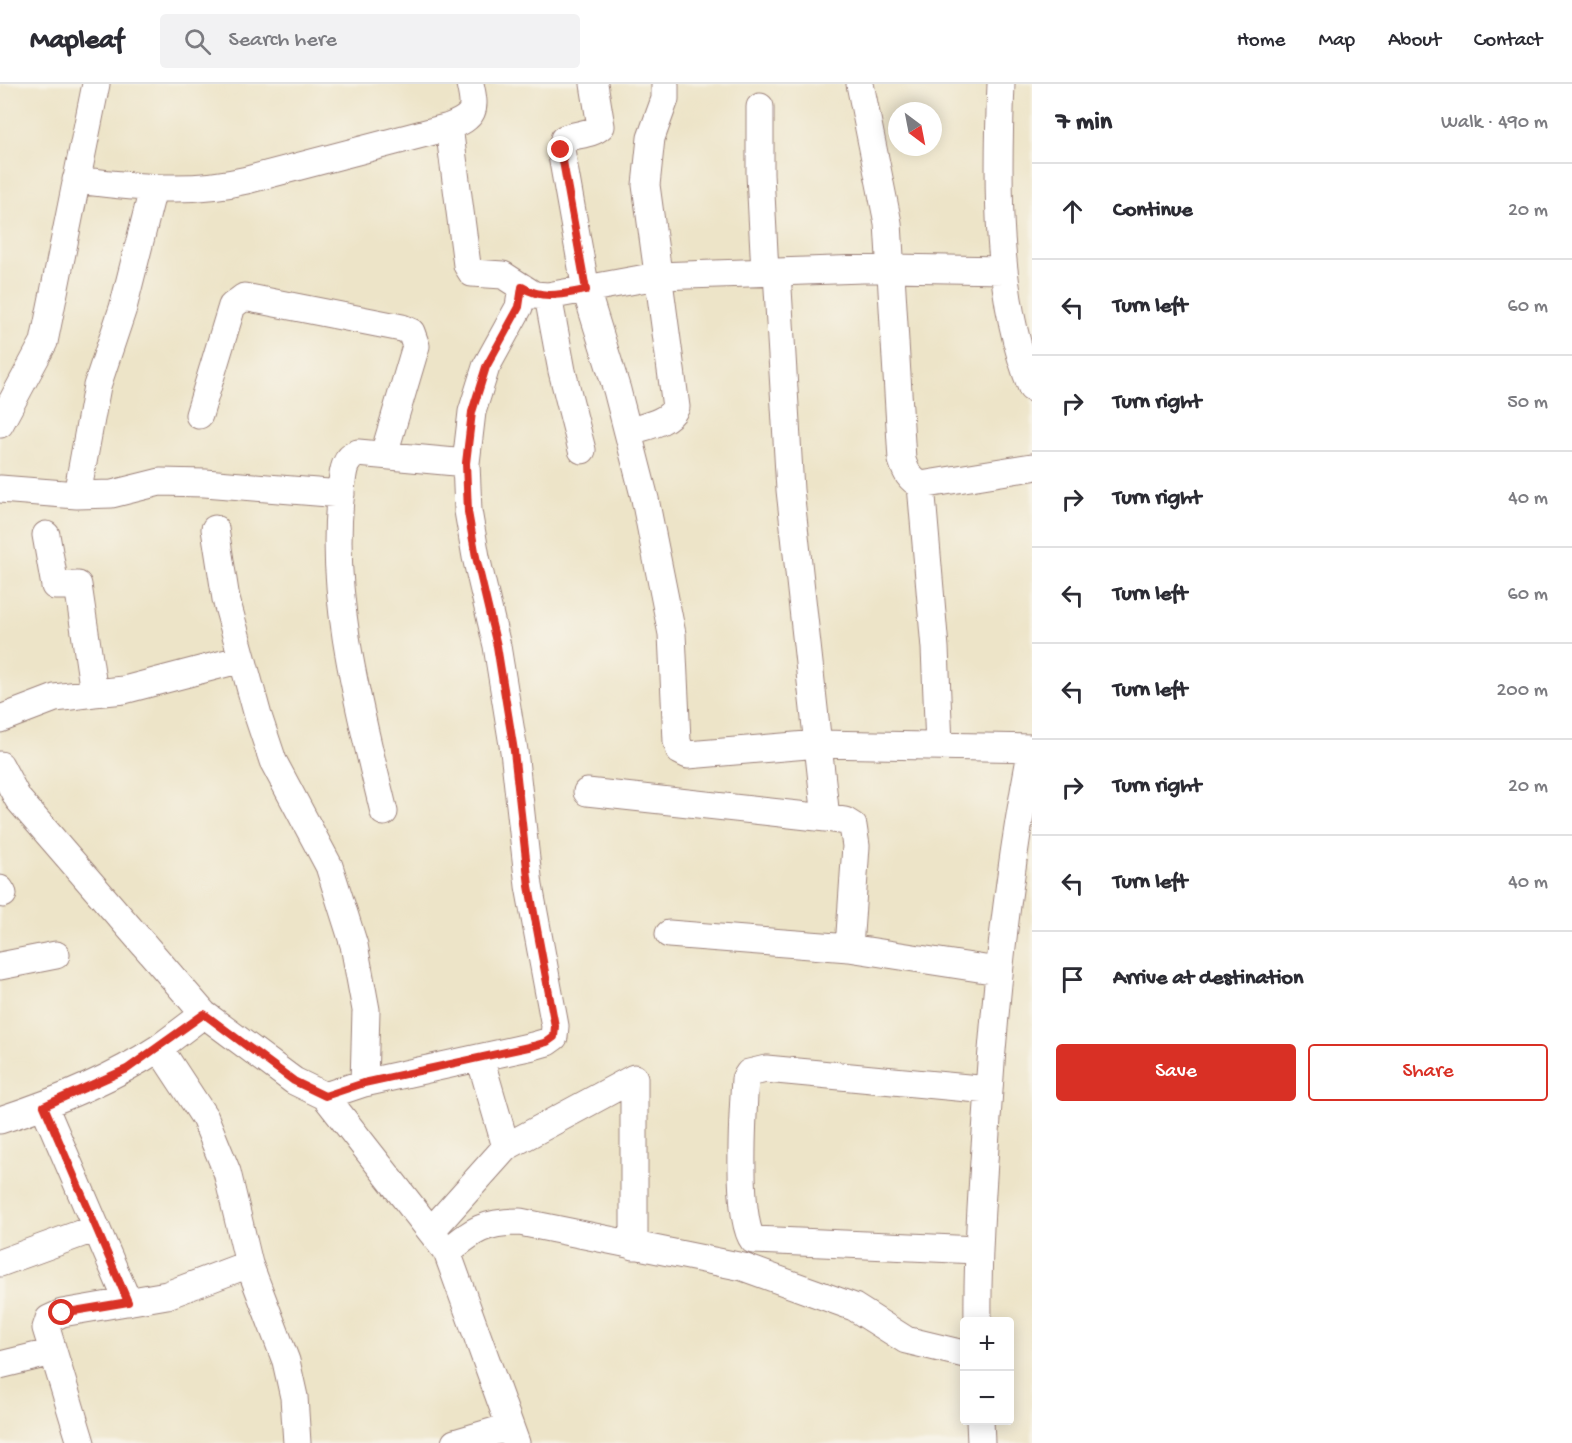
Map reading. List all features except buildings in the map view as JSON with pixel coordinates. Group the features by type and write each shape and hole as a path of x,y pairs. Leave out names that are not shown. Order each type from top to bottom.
{"street":[{"path":"0,424 44,342 96,84"},
{"path":"76,180 153,189 216,188 449,127 467,119 472,112 474,103 470,84"},
{"path":"594,84 601,126 593,133 574,134 564,139 561,150 586,290 628,432 645,499 672,634 677,741 680,751 688,754 819,744 1032,748 1017,823 998,971 977,1250 978,1317"},
{"path":"628,432 672,415 676,407 646,185 651,138 665,99 664,84"},
{"path":"860,84 888,223 902,460 912,481 921,485 1032,467"},
{"path":"1001,84 999,192 1004,270 1023,367 1032,388"},
{"path":"760,107 760,174 790,490 826,818"},
{"path":"449,127 467,265 472,273 503,275 534,295 548,296 657,276 892,268 1004,270"},
{"path":"77,495 97,386 123,308 153,189"},
{"path":"325,1096 364,1083 547,1042 554,1037 555,1026 529,886 514,751 498,656 472,534 466,463 472,412 486,367 519,307 522,287"},
{"path":"548,296 562,371 582,450"},
{"path":"199,415 232,306 244,297 402,328 411,332 416,346 384,454"},
{"path":"384,812 365,731 343,610 339,557 341,494 345,464 350,456 358,453 466,463"},
{"path":"0,489 77,495 112,494 160,482 263,486 341,494"},
{"path":"921,485 935,648 939,746"},
{"path":"215,529 226,599 273,761 329,866 354,945 366,1010 364,1083"},
{"path":"46,535 55,586 78,585 94,693"},
{"path":"0,719 55,698 124,690 242,659"},
{"path":"0,765 18,799 204,1014 294,1081 325,1096 447,1252 513,1435 454,1443"},
{"path":"586,792 845,821 853,826 855,836 849,948"},
{"path":"669,934 849,948 998,971"},
{"path":"0,966 56,956"},
{"path":"0,1119 44,1106 127,1069 204,1014"},
{"path":"159,1048 205,1118 227,1172 249,1264 286,1361 294,1397 297,1443"},
{"path":"480,1058 506,1147"},
{"path":"977,1250 753,1240 747,1227 741,1159 745,1079 749,1072 766,1069 989,1090"},
{"path":"430,1231 506,1147 634,1078 634,1246"},
{"path":"44,1106 128,1302"},
{"path":"447,1252 477,1228 495,1222 520,1222 743,1267 854,1306 906,1340 960,1353"},
{"path":"0,1263 96,1227"},
{"path":"81,1443 46,1328 50,1319 62,1313 167,1295 249,1264"},
{"path":"0,1365 53,1352"},
{"path":"980,1425 981,1443"}],"route":[{"path":"62,1313 128,1302 44,1106 127,1069 204,1014 294,1081 325,1096 364,1083 533,1046 547,1042 554,1037 555,1026 529,886 514,751 497,646 468,512 466,463 472,412 486,367 519,307 522,287 534,295 548,296 586,290 561,150"}]}
